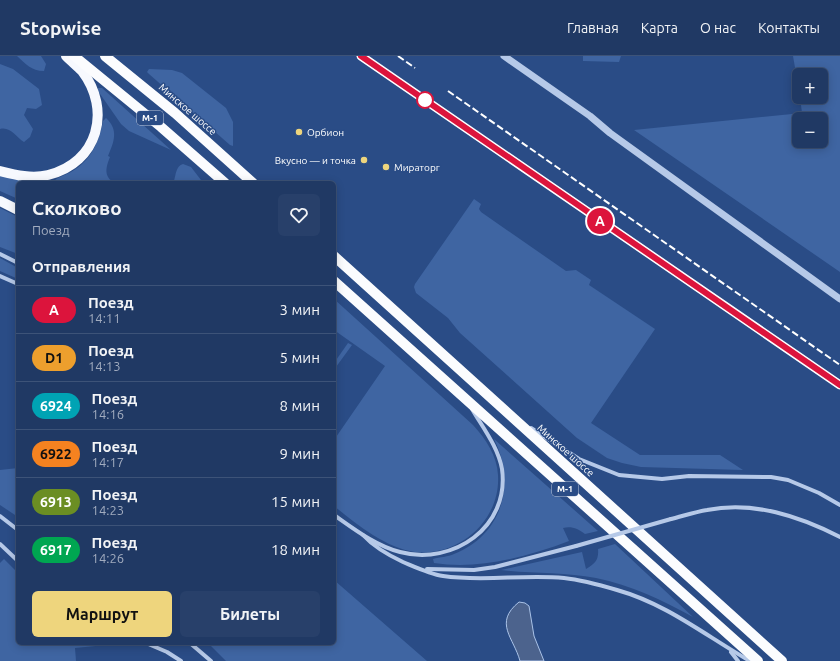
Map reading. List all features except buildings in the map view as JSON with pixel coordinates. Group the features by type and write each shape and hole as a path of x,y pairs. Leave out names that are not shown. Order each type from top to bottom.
{"highway":[{"name":"М-1","path":"74,56 161,127 223,181"},
{"name":"Минское шоссе","path":"105,56 175,113 251,181"},
{"name":"Минское шоссе","path":"336,258 782,661"},
{"name":"М-1","path":"336,283 758,661"}],"main road":[{"path":"0,171 26,176 47,175 70,166 86,152 95,134 97,110 90,85 81,71 66,56"},
{"path":"0,201 16,209"},
{"path":"336,289 373,316"}],"street":[{"path":"504,56 590,116 610,133 840,299"},
{"path":"26,176 43,181"},
{"path":"0,254 16,263"},
{"path":"0,276 16,283"},
{"path":"363,535 401,552 430,555 456,549 473,539 486,526 498,503 501,491 502,470 494,447 464,398"},
{"path":"502,408 579,459 619,475 662,479 689,476 771,477 788,480 819,493 840,505"},
{"path":"422,569 467,570 494,568 672,519 708,510 730,508 756,508 789,516 822,528 840,537"},
{"path":"0,516 16,528"},
{"path":"336,516 384,552 441,576 564,578 603,586 636,596 661,606 693,624 726,648 750,661"},
{"path":"0,544 16,559"},
{"path":"151,645 167,652 181,661"},
{"path":"192,645 211,661"},
{"path":"726,648 738,661"}],"shaded area":[{"path":"17,56 41,56 46,64 44,71 39,71 32,68"},
{"path":"583,56 621,56 619,62 583,61"},
{"path":"793,56 840,56 840,272 634,130 792,114 792,148 828,148 828,112 802,112 801,104 828,104 828,68 795,68"},
{"path":"0,64 13,69 39,89 42,105 36,109 27,108 24,115 33,129 30,137 24,142 10,130 4,128 0,129"},
{"path":"149,69 172,70 182,73 226,108 233,122 233,146 149,74 147,72"},
{"path":"98,88 102,88 171,150 129,131 121,124 98,91"},
{"path":"106,118 113,127 114,132 106,172 111,181 55,180 78,168 89,157 99,136 103,121"},
{"path":"183,164 191,167 201,180 207,181 174,181 178,168"},
{"path":"0,174 30,181 16,181 16,198 0,191"},
{"path":"474,199 481,204 479,209 481,212 566,271 576,270 591,280 589,285 655,329 591,423 640,455 720,455 743,470 641,467 607,458 577,438 460,333 448,318 416,293 414,287 415,284"},
{"path":"0,208 16,216 16,253 0,247"},
{"path":"0,258 16,267 16,278 0,271"},
{"path":"336,301 473,425 490,448 496,461 498,475 497,491 492,507 485,520 474,532 461,542 447,548 431,552 415,552 393,546 372,534 336,508 336,437 385,366 336,331"},
{"path":"348,343 352,345 336,367 336,360"},
{"path":"494,439 598,531 585,534 575,528 563,528 569,541 537,552 503,561 468,565 434,563 433,559 452,555 470,545 484,534 494,521 501,506 504,490 504,473 501,456"},
{"path":"16,468 16,516 0,505 0,470"},
{"path":"615,544 693,617 646,594 609,581 572,575 501,570 582,552 586,569 596,561 598,549"},
{"path":"4,559 16,571 16,645 106,645 75,648 76,661 0,661 0,563"},
{"path":"336,582 427,661 226,661 210,645 336,645"},
{"path":"519,602 525,603 529,606 534,636 544,661 520,661 510,638 506,624 507,617 511,610"}],"railway":[{"path":"361,56 404,86"},
{"path":"398,56 415,68"},
{"path":"448,91 840,365"},
{"path":"436,107 840,385"}],"train":[{"name":"A","path":"361,56 840,385"}],"place":[{"name":"Орбион","path":"299,132"},
{"name":"Вкусно — и точка","path":"364,160"},
{"name":"Мираторг","path":"386,167"}]}
